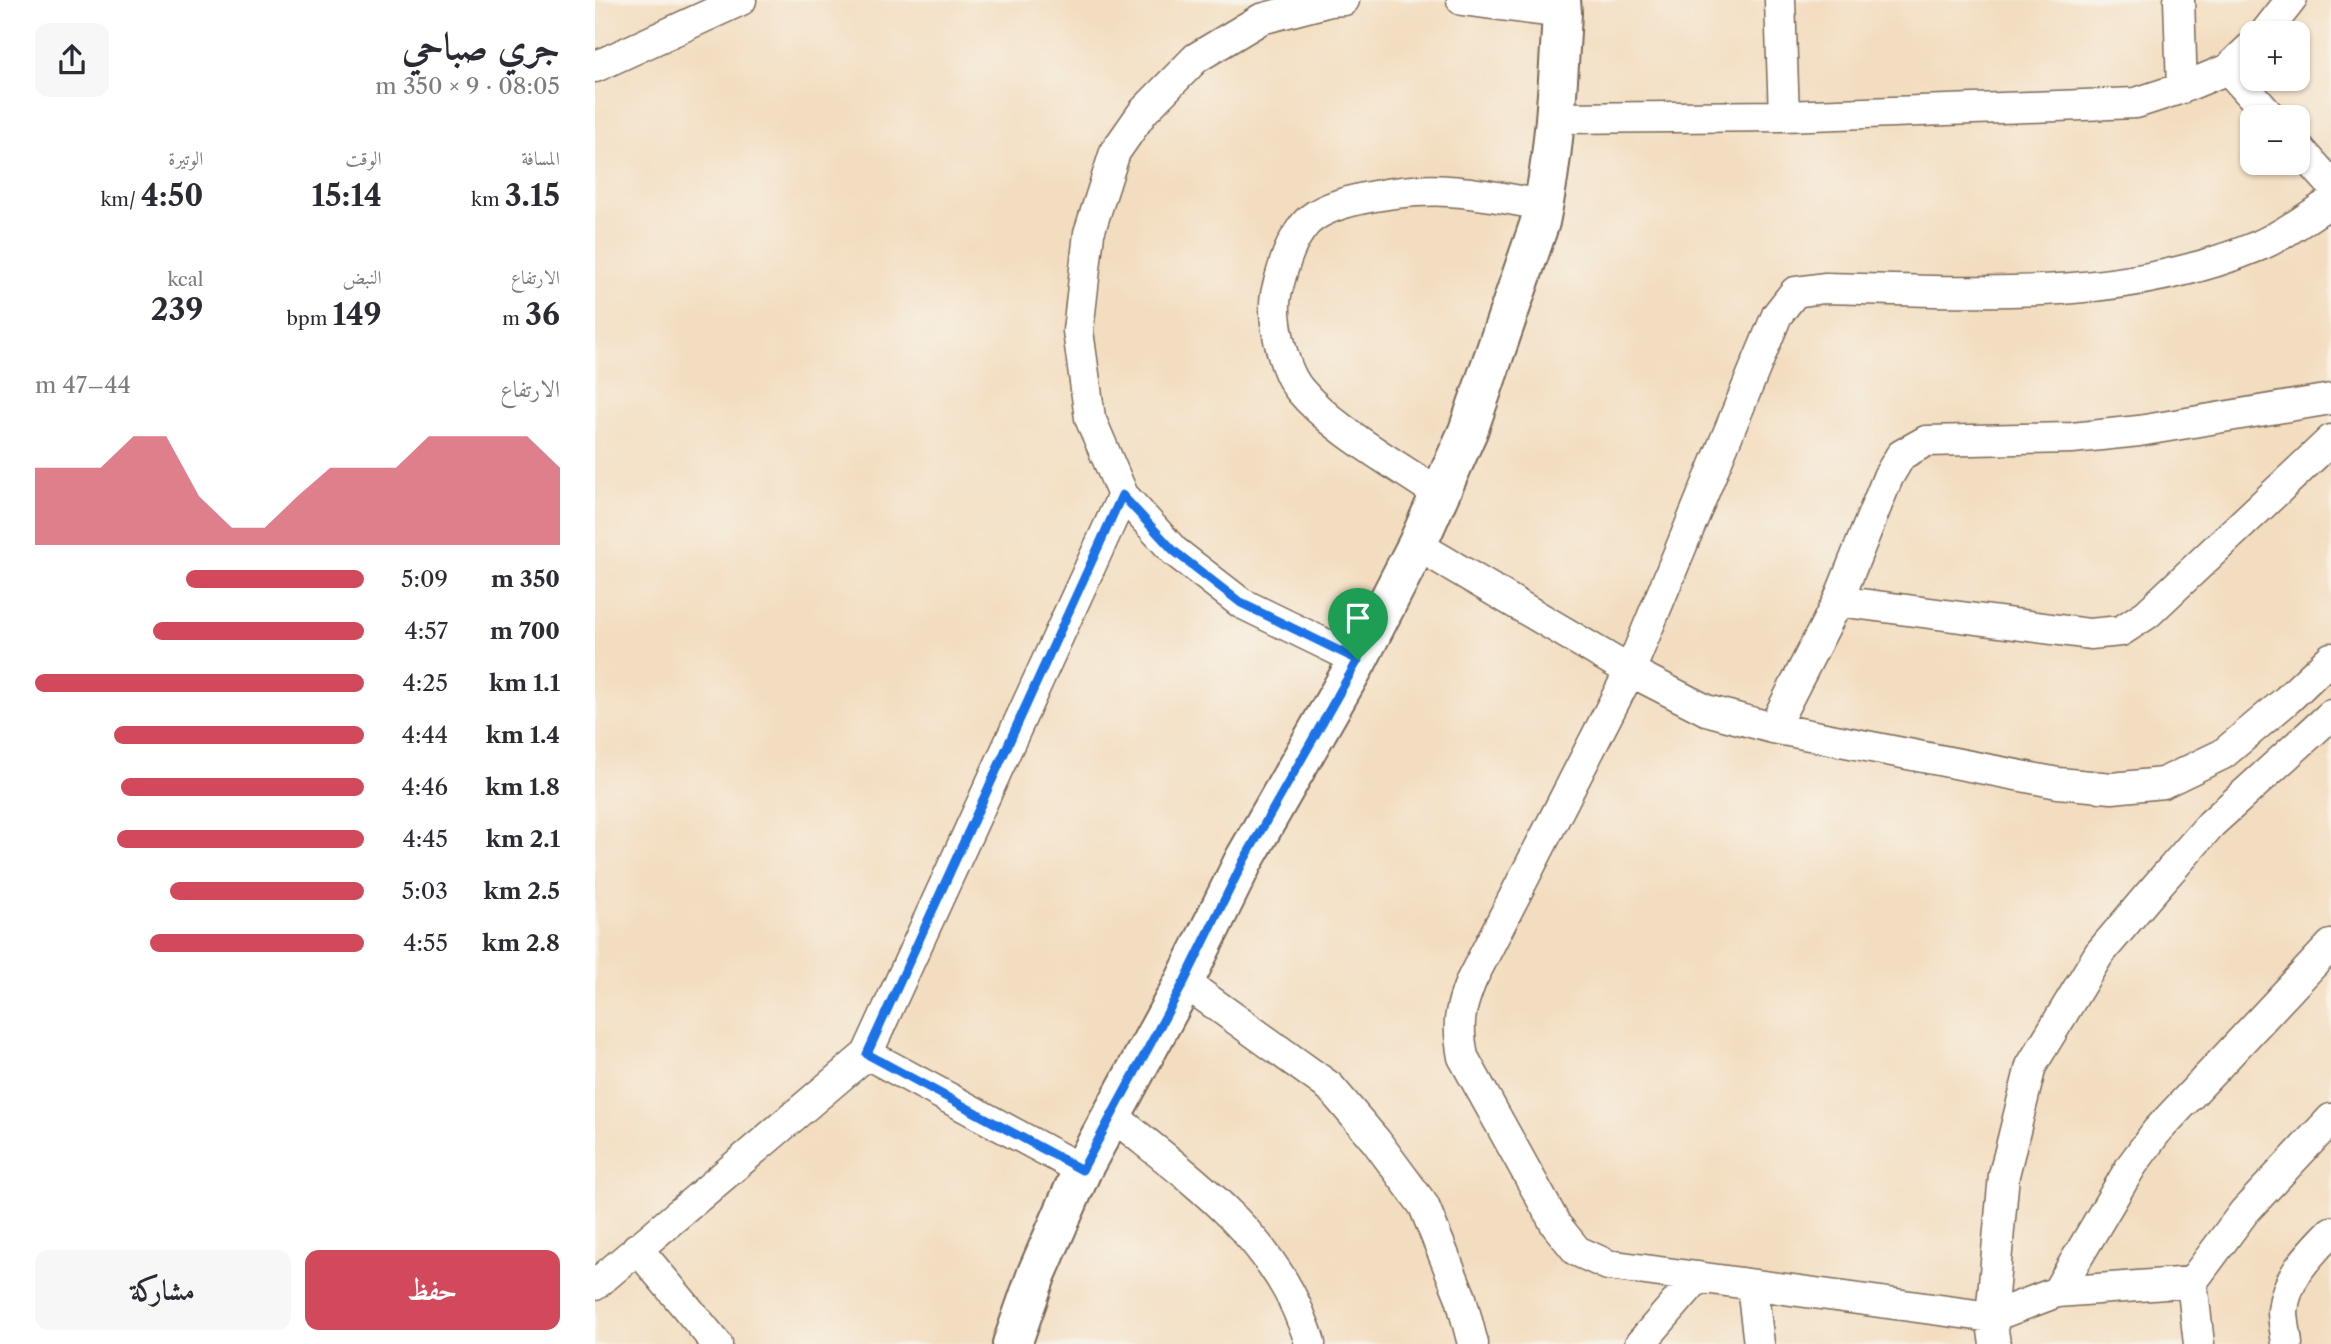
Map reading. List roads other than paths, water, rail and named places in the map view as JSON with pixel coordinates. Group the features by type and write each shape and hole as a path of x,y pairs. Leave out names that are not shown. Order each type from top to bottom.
{"main road":[{"path":"1012,1344 1037,1273 1082,1170 1184,982 1244,860 1358,660 1417,545 1468,431 1544,205 1556,118 1561,7"}],"street":[{"path":"595,67 741,0"},
{"path":"1345,0 1330,1 1261,19 1196,58 1143,112 1115,152 1089,233 1078,331 1090,418 1122,495 1174,551 1241,603 1358,660"},
{"path":"1462,0 1561,7"},
{"path":"1780,0 1784,117"},
{"path":"2179,0 2182,88"},
{"path":"2274,21 2291,0"},
{"path":"1556,118 1784,117 2136,103 2228,69 2240,58"},
{"path":"2228,69 2260,105"},
{"path":"2310,160 2331,184"},
{"path":"1440,495 1331,421 1298,389 1280,349 1274,302 1287,255 1307,222 1341,203 1385,194 1447,190 1544,205"},
{"path":"2331,202 2260,246 2188,270 2110,285 2031,292 1824,288 1795,292 1777,315 1630,671 1471,981 1462,1003 1458,1030 1463,1057 1556,1225 1577,1251 1608,1265 1752,1286 1993,1331 2056,1292 2132,1166 2157,1131 2331,945"},
{"path":"1773,729 1838,601 1888,477 1901,455 1926,442 2072,438 2139,431 2331,400"},
{"path":"1838,601 2090,634 2121,631 2147,614 2331,440"},
{"path":"595,1285 867,1054 1122,495"},
{"path":"1417,545 1630,671 1706,710 1773,729 2058,783 2112,788 2163,783 2223,754 2287,700 2331,658"},
{"path":"1993,1331 2004,1175 2031,1066 2099,954 2148,896 2211,824 2331,715"},
{"path":"1184,982 1330,1087 1376,1141 1424,1206 1461,1298 1473,1344"},
{"path":"867,1054 1082,1170"},
{"path":"1112,1115 1196,1183 1242,1226 1272,1263 1293,1298 1310,1344"},
{"path":"2199,1344 2192,1282 2244,1212 2331,1119"},
{"path":"2287,1344 2283,1311 2291,1282 2302,1262 2331,1232"},
{"path":"637,1248 717,1344"},
{"path":"1640,1344 1698,1277"},
{"path":"2056,1292 2192,1282"},
{"path":"1752,1286 1759,1344"}]}
